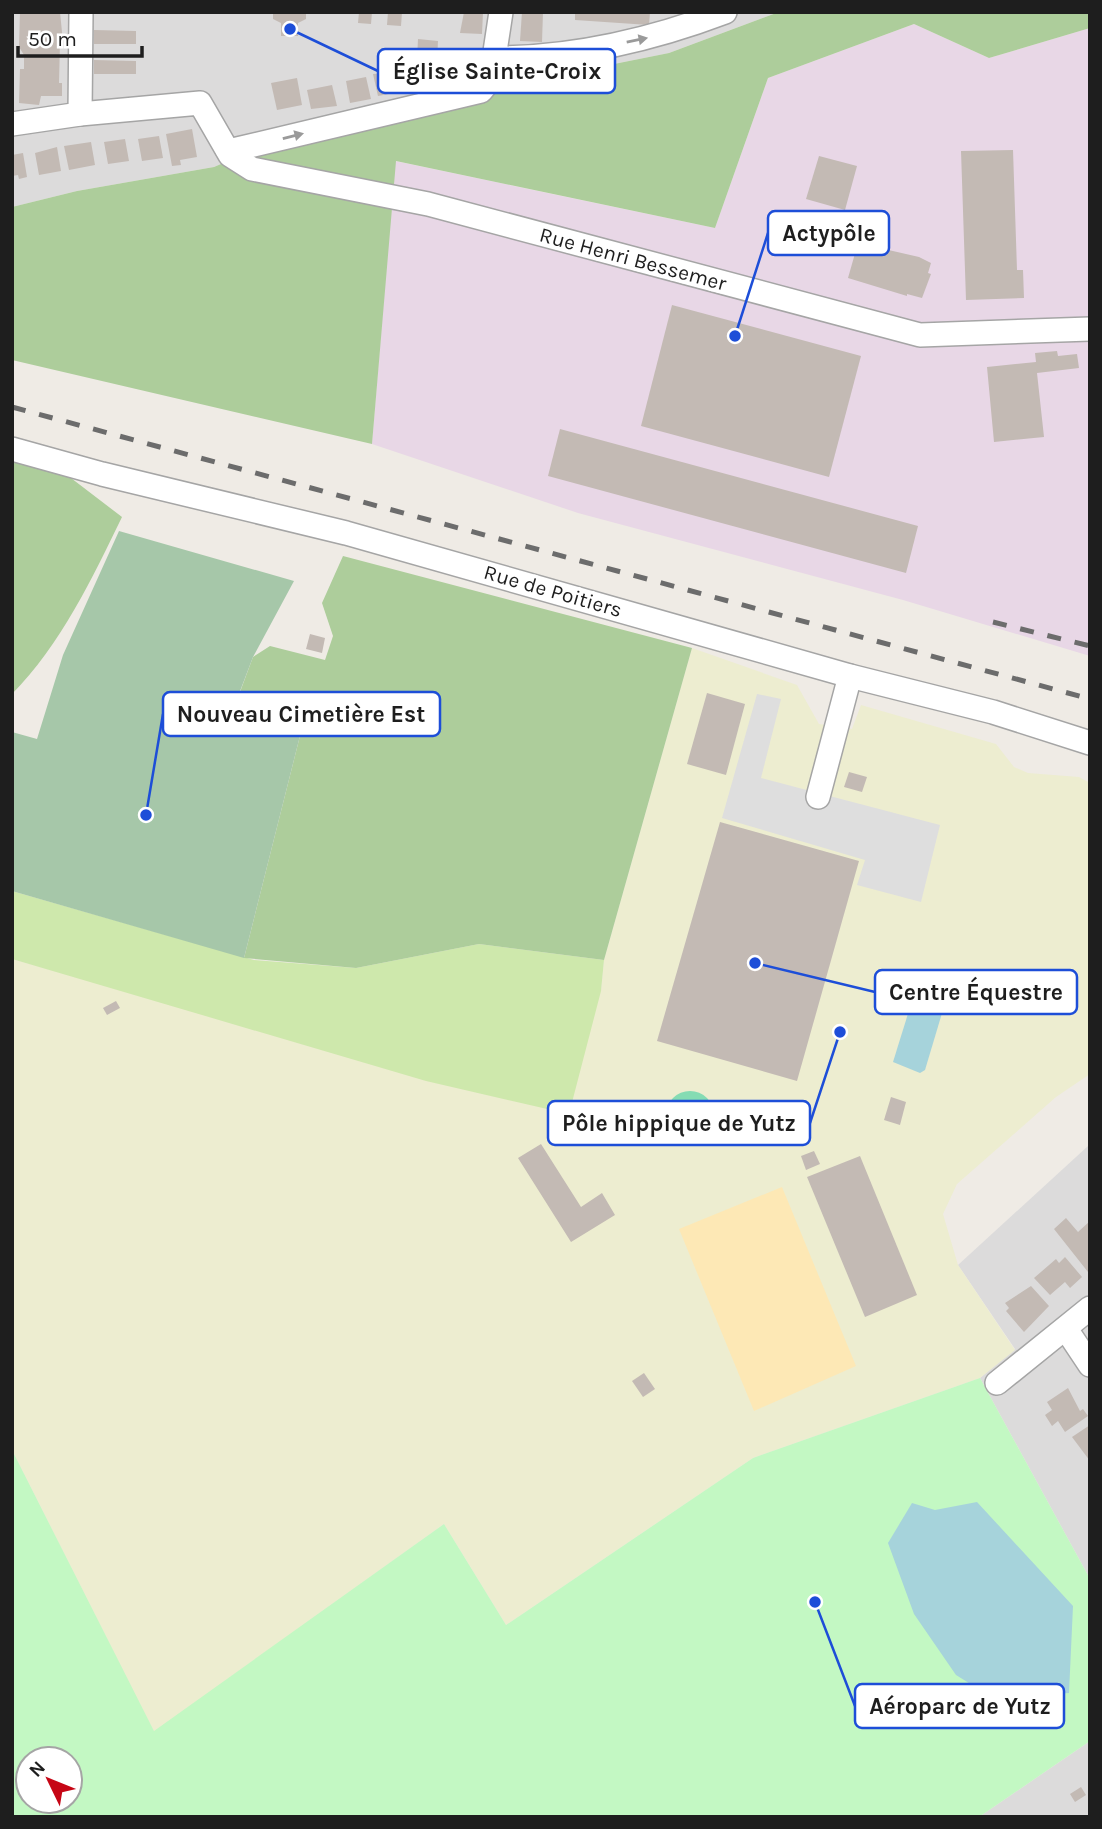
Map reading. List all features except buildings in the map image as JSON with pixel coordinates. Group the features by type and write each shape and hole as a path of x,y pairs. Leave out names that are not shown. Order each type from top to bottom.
{"street":[{"path":"80,114 81,12"},
{"path":"12,124 80,114 200,103 227,149 233,150 481,91 490,80 501,12"},
{"path":"494,58 592,50 667,34 725,12"},
{"name":"Rue Henri Bessemer","path":"227,149 242,164 252,169 428,204 920,335 1090,329"},
{"name":"Rue de Poitiers","path":"12,449 346,533 850,676 993,712 1090,743"},
{"path":"818,797 850,676"},
{"path":"997,1383 1053,1335 1066,1329 1090,1308"},
{"path":"1066,1329 1090,1365"}],"shaded area":[{"path":"12,12 779,12 669,53 424,102 244,154 214,167 77,191 12,207"},
{"path":"914,24 989,58 1090,28 1090,656 903,600 578,513 372,444 395,161 715,228 768,78"},
{"path":"757,694 781,699 761,778 940,825 921,902 857,885 865,860 722,818"},
{"path":"1088,1146 1090,1579 980,1378 1015,1349 958,1265"},
{"path":"1090,1741 1090,1817 979,1817 1074,1752"}],"green space":[{"path":"779,12 1090,12 1090,28 989,58 914,24 768,78 715,228 396,161 372,444 12,360 12,207 77,191 214,167 244,154 424,102 669,53"},
{"path":"12,451 50,462 122,517 87,587 60,633 12,694"},
{"path":"119,531 294,581 253,657 234,707 305,716 244,958 12,891 12,732 37,739 63,655"},
{"path":"343,556 692,648 604,960 479,944 356,968 244,958 305,716 234,708 253,657 270,646 325,660 333,636 322,603"},
{"path":"692,648 797,685 819,724 852,729 861,705 996,744 1014,767 1028,773 1079,777 1090,783 1090,1074 1056,1097 957,1184 943,1214 958,1265 1015,1350 980,1378 753,1458 506,1625 444,1524 154,1732 12,1450 12,959 123,990 601,991 604,960"},
{"path":"12,891 254,960 356,968 479,944 604,960 601,991 569,1114 426,1081 12,959"},
{"path":"690,1091 707,1098 714,1115 707,1132 690,1139 673,1132 666,1115 673,1098"},
{"path":"980,1378 1090,1579 1090,1741 979,1817 12,1817 12,1450 154,1731 444,1524 506,1625 753,1458"}],"sand":[{"path":"782,1187 856,1366 754,1411 679,1229"}],"water":[{"path":"920,975 950,979 951,983 925,1070 920,1073 893,1062"},
{"path":"977,1502 1073,1606 1069,1693 993,1698 956,1675 914,1614 888,1543 912,1503 935,1510"}],"railway":[{"path":"12,407 1090,699"},
{"path":"993,622 1090,646"}],"place":[{"name":"Église Sainte-Croix","path":"290,29"},
{"name":"Actypôle","path":"735,336"},
{"name":"Nouveau Cimetière Est","path":"146,815"},
{"name":"Centre Équestre","path":"755,963"},
{"name":"Pôle hippique de Yutz","path":"840,1032"},
{"name":"Aéroparc de Yutz","path":"815,1602"}]}
